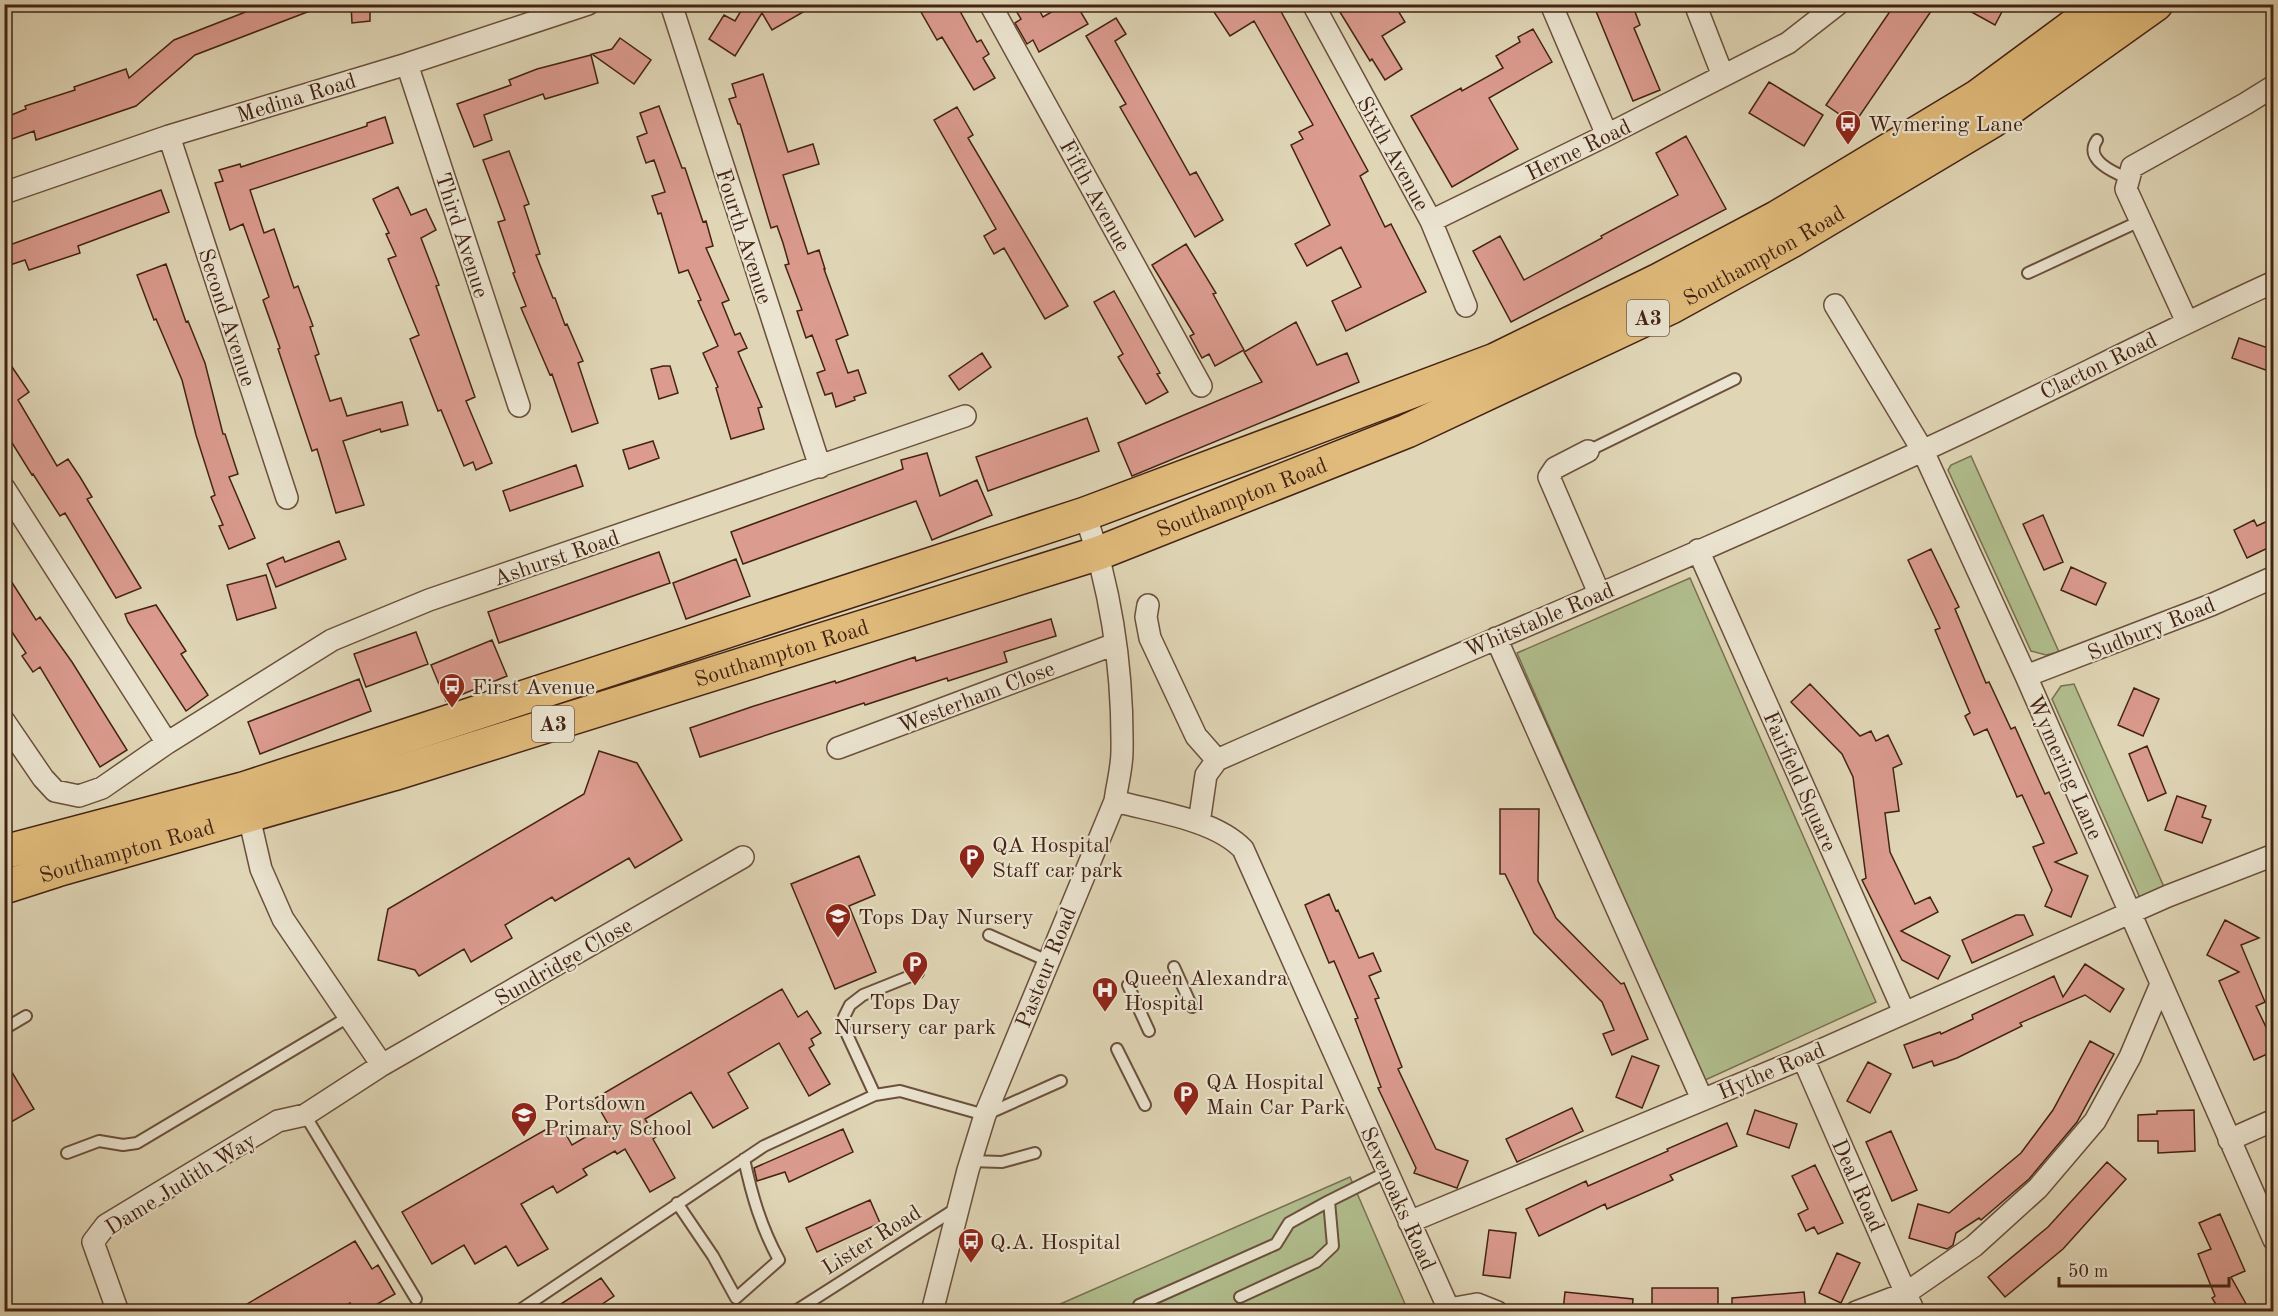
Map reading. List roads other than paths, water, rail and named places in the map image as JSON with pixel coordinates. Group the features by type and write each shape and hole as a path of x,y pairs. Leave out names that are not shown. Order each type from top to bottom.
{"main road":[{"name":"Southampton Road","path":"4,887 1085,514 1495,360 1659,280 1778,217 1977,97 2103,4"},
{"name":"Southampton Road","path":"4,852 393,774 1099,553 1407,431 1671,307 1791,241 1992,121 2156,4"}],"street":[{"name":"Medina Road","path":"4,193 169,136 407,64 588,4"},
{"name":"Fourth Avenue","path":"670,4 820,467"},
{"name":"Fifth Avenue","path":"990,4 1201,386"},
{"name":"Sixth Avenue","path":"1313,4 1431,221 1466,306"},
{"path":"1551,4 1607,135"},
{"path":"1695,4 1723,76"},
{"name":"Herne Road","path":"1431,221 1788,43 1838,4"},
{"name":"Third Avenue","path":"407,64 519,406"},
{"path":"2187,322 2126,189 2132,167 2274,86"},
{"name":"Second Avenue","path":"169,136 287,498"},
{"name":"Clacton Road","path":"1923,451 2274,282"},
{"name":"Wymering Lane","path":"1835,305 1923,451 2026,676 2274,1240"},
{"name":"Ashurst Road","path":"4,721 43,778 55,791 79,796 102,788 167,743 332,640 429,600 965,416"},
{"path":"1588,451 1555,468 1550,477 1599,593"},
{"name":"Whitstable Road","path":"1217,760 1923,451"},
{"path":"4,488 167,743"},
{"name":"Pasteur Road","path":"932,1311 957,1208 985,1115 1115,801 1122,753 1119,682 1115,644 1099,553 1085,514"},
{"name":"Fairfield Square","path":"1698,550 1904,1012"},
{"name":"Sudbury Road","path":"2026,676 2211,605 2274,576"},
{"path":"1148,605 1146,617 1150,638 1196,736 1217,760 1206,775 1199,824"},
{"path":"1496,638 1702,1099"},
{"name":"Westerham Close","path":"838,748 1115,644"},
{"name":"Sevenoaks Road","path":"1115,801 1199,824 1232,837 1243,849 1450,1310"},
{"path":"245,802 261,869 284,919 382,1065"},
{"name":"Hythe Road","path":"1409,1222 1803,1058 2168,896 2274,855"},
{"name":"Sundridge Close","path":"305,1115 382,1065 743,857"},
{"path":"1856,1311 1910,1302 2038,1188 2095,1121 2130,1058 2161,984"},
{"name":"Deal Road","path":"1803,1058 1910,1302"},
{"name":"Dame Judith Way","path":"118,1311 93,1242 106,1224 278,1122 305,1115"},
{"path":"2229,1140 2274,1120"},
{"path":"1450,1310 1477,1304 1497,1311"}],"lane":[{"path":"2097,140 2093,145 2100,162 2106,169 2129,178"},
{"path":"2028,273 2140,221"},
{"path":"1588,451 1735,379"},
{"path":"989,935 1048,961"},
{"path":"1174,967 1192,1007"},
{"path":"875,1095 845,1030 844,1017 850,1005 862,995 918,973"},
{"path":"1128,985 1149,1031"},
{"path":"4,1029 26,1016"},
{"path":"67,1153 99,1141 123,1146 137,1143 350,1016"},
{"path":"1117,1049 1145,1105"},
{"path":"517,1311 764,1146 875,1095 900,1091 985,1115 1061,1080"},
{"path":"305,1115 416,1299"},
{"path":"970,1161 1002,1162 1035,1153"},
{"path":"677,1203 713,1256 736,1298 779,1260 762,1225 752,1196 744,1159"},
{"path":"1139,1305 1276,1244 1289,1223 1387,1172"},
{"path":"1240,1297 1316,1262 1333,1246 1329,1202"},
{"name":"Lister Road","path":"794,1311 809,1307 957,1208"}],"place":[{"name":"Wymering Lane","path":"1848,146"},
{"name":"First Avenue","path":"452,709"},
{"name":"QA Hospital Staff car park","path":"972,880"},
{"name":"Tops Day Nursery","path":"838,939"},
{"name":"Tops Day Nursery car park","path":"915,987"},
{"name":"Queen Alexandra Hospital","path":"1105,1013"},
{"name":"QA Hospital Main Car Park","path":"1186,1117"},
{"name":"Portsdown Primary School","path":"524,1138"},
{"name":"Q.A. Hospital","path":"971,1264"}]}
